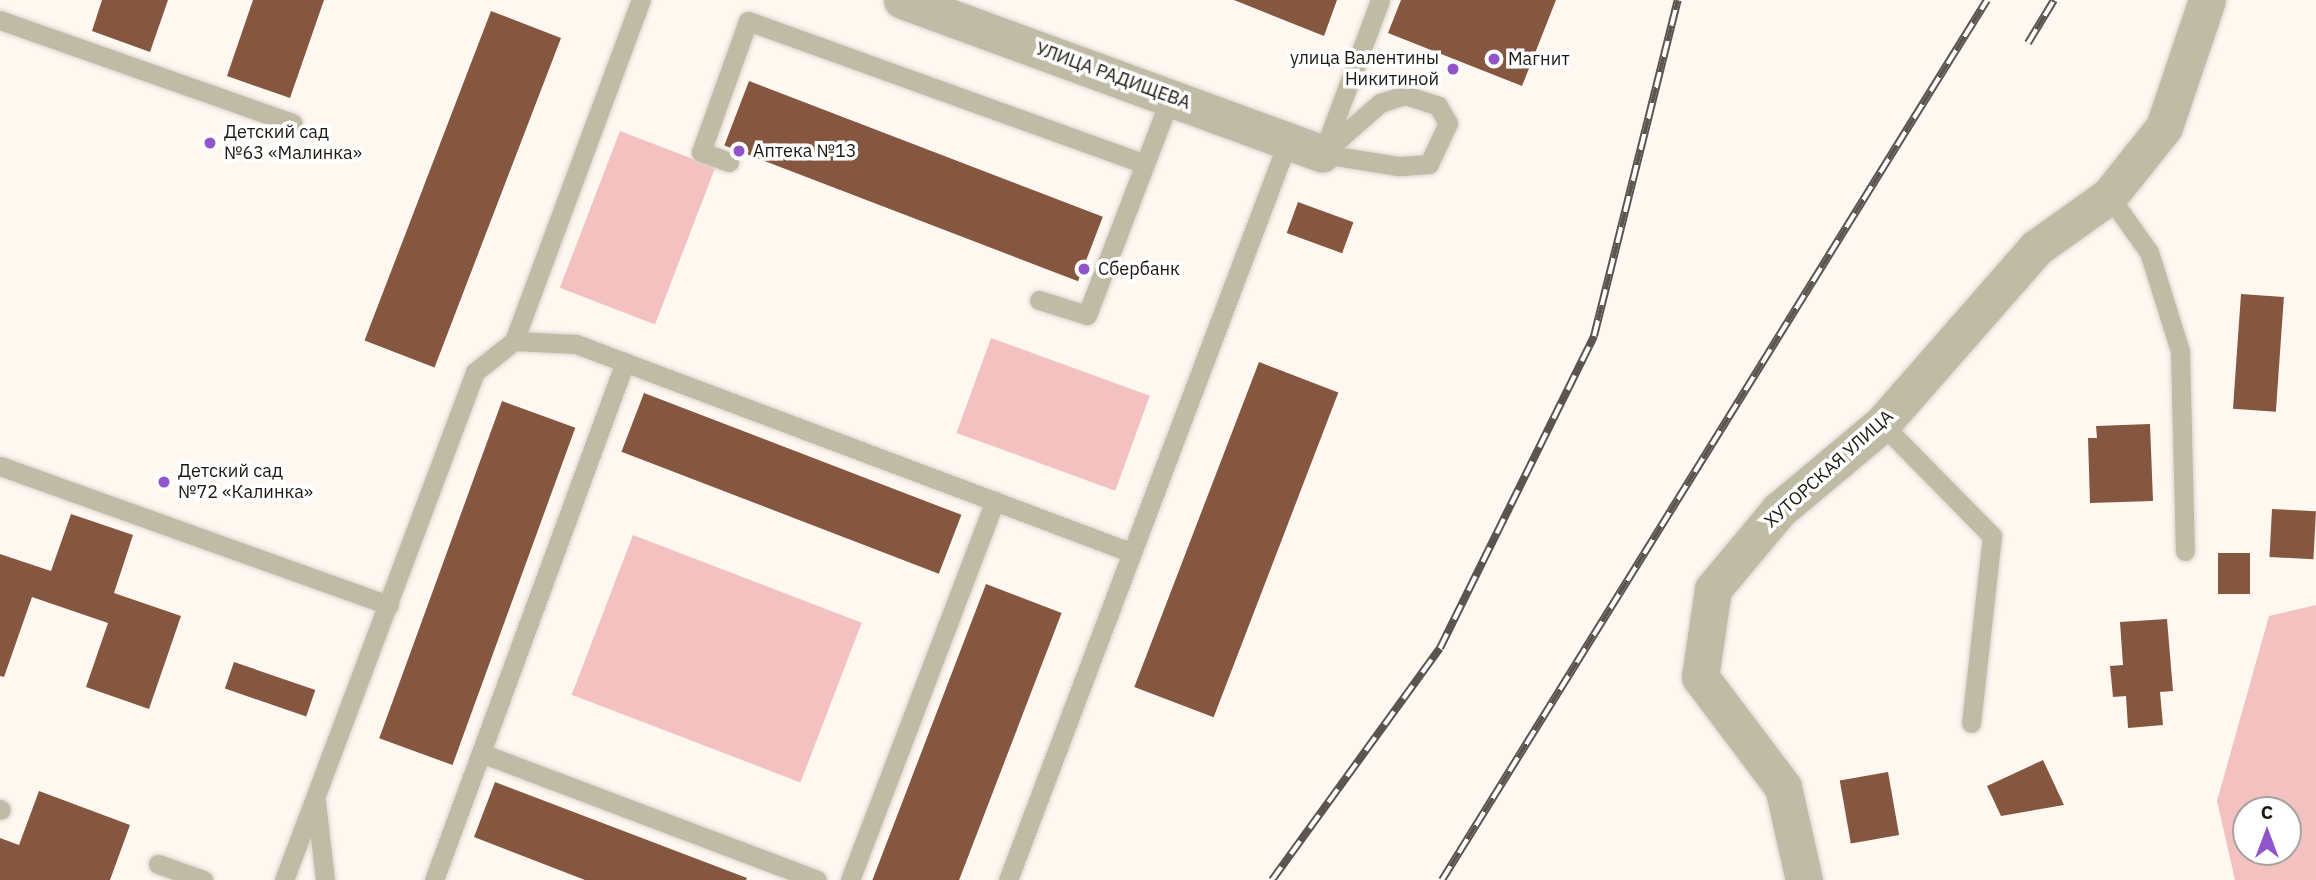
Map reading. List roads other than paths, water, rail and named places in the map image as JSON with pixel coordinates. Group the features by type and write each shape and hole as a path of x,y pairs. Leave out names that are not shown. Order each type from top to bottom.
{"street":[{"name":"УЛИЦА РАДИЩЕВА","path":"902,0 1171,96 1322,154"},
{"name":"ХУТОРСКАЯ УЛИЦА","path":"1804,880 1783,787 1700,677 1713,589 1779,510 1882,424 2036,248 2109,196 2164,127 2207,0"}],"lane":[{"path":"284,880 475,372 514,341 641,0"},
{"path":"1322,154 1380,0"},
{"path":"0,20 292,122"},
{"path":"729,162 701,152 748,21 1145,164"},
{"path":"1405,95 1438,106 1448,122 1429,164 1398,166 1322,154 1380,103 1405,95"},
{"path":"1039,300 1087,315 1171,96"},
{"path":"1007,880 1288,141"},
{"path":"2109,196 2149,252 2180,351 2185,551"},
{"path":"514,341 576,344 1130,552"},
{"path":"434,880 625,362"},
{"path":"1882,424 1992,536 1971,723"},
{"path":"0,466 389,605"},
{"path":"850,880 995,501"},
{"path":"481,753 817,880"},
{"path":"316,798 325,880"},
{"path":"158,864 203,880"}],"railway":[{"path":"1272,880 1440,648 1594,336 1678,0"},
{"path":"1442,880 1987,0"},
{"path":"2028,43 2054,0"}],"place":[{"name":"Магнит","path":"1494,59"},
{"name":"улица Валентины Никитиной","path":"1453,69"},
{"name":"Детский сад №63 «Малинка»","path":"210,143"},
{"name":"Аптека №13","path":"739,151"},
{"name":"Сбербанк","path":"1084,269"},
{"name":"Детский сад №72 «Калинка»","path":"164,482"}]}
